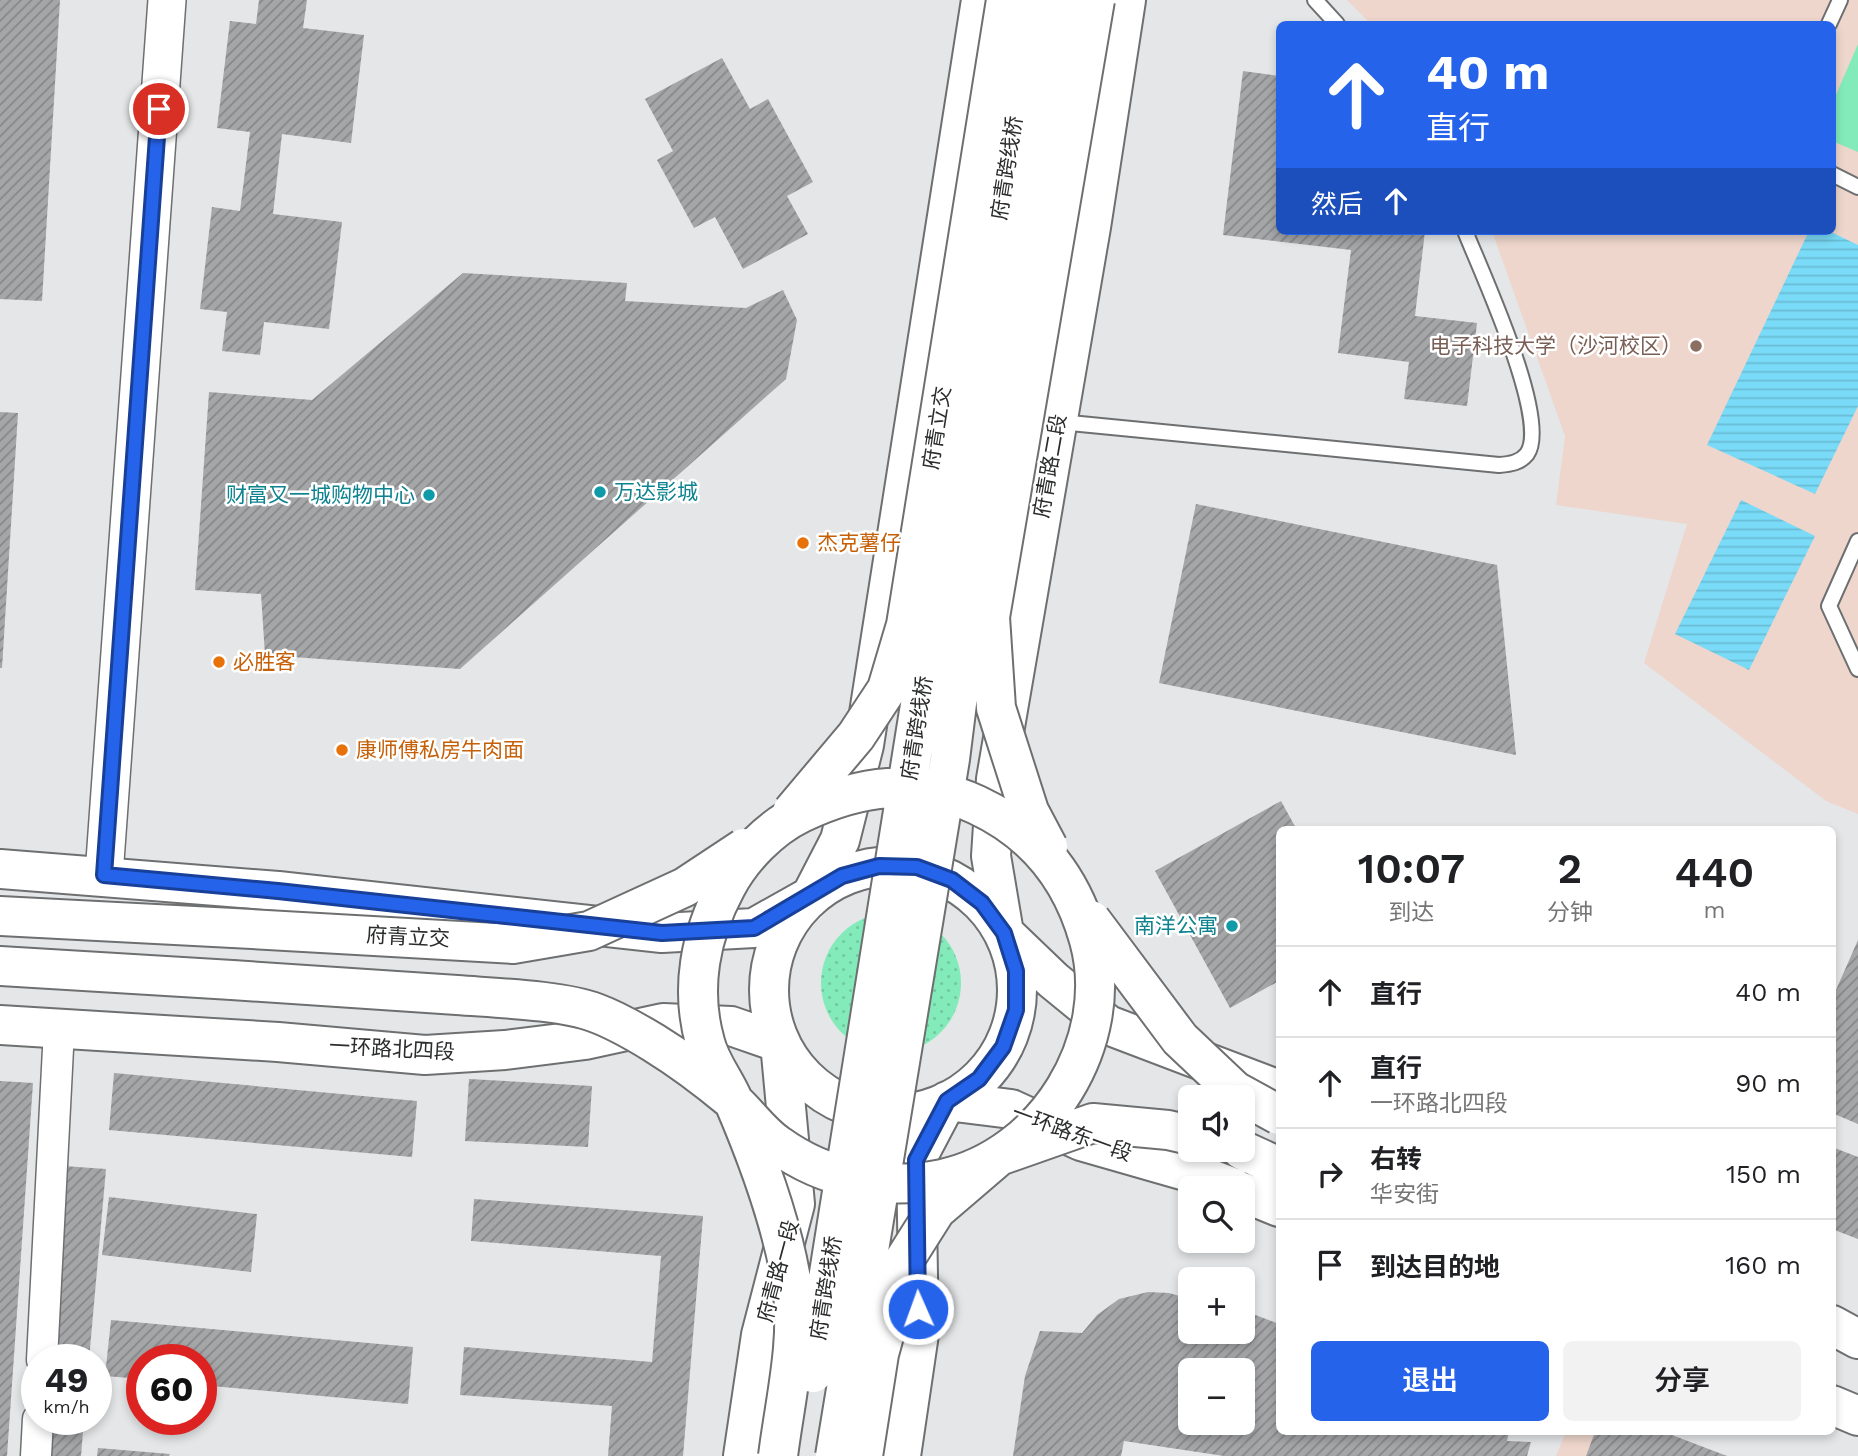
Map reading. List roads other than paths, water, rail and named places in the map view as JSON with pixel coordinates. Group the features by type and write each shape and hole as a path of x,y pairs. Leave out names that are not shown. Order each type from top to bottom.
{"main road":[{"path":"981,0 864,745 840,840 811,897 785,927 771,964 769,1004 780,1043 802,1075 833,1099 845,1104 870,1112 909,1113 947,1101 979,1079 1003,1047 1016,1010 1016,971 1004,933"},
{"name":"府青立交","path":"778,1456 795,1328 786,1250 734,1102 705,1045 696,982 708,920 739,863 785,820 856,736 887,689 906,625 1006,0"},
{"name":"府青跨线桥","path":"799,1456 1033,0"},
{"name":"府青跨线桥","path":"835,1456 950,760 987,465 1063,0"},
{"path":"1094,0 990,617 996,708 1029,811 1079,905 1180,1038 1235,1091 1276,1113"},
{"name":"府青路二段","path":"1004,933 991,856 996,779 1126,0"},
{"name":"府青立交","path":"0,916 513,944 589,931 685,887 785,820 838,796 895,786 952,794 1005,818 1049,856 1079,905 1094,960 1093,1017 1076,1072 1043,1120 936,1210 905,1259 879,1354 863,1456"},
{"path":"0,869 104,875 278,891 662,933 754,928 811,897 842,876 879,866 917,867 952,880 982,903 1004,933 1053,980 1108,1025 1276,1089"},
{"name":"府青立交","path":"0,967 232,979 509,999 594,1012 656,1044 734,1102 775,1144 827,1173 885,1184 944,1179 999,1156 1093,1123 1178,1134"},
{"name":"一环路北四段","path":"0,1024 278,1042 425,1055 505,1050 585,1040 663,1023 731,1026 780,1043"},
{"name":"府青路一段","path":"743,1456 761,1335 795,1204 780,1043"},
{"path":"901,1456 919,1334 916,1160 947,1101"},
{"name":"一环路东一段","path":"947,1101 1011,1109 1082,1141 1204,1176"},
{"path":"1255,1156 1276,1166"},
{"path":"1255,1197 1276,1206"},
{"path":"1836,1327 1858,1341"},
{"path":"1836,1335 1858,1341"},
{"path":"1836,1407 1858,1418"},
{"path":"1836,1413 1858,1418"}],"street":[{"path":"104,875 167,0"},
{"path":"42,1344 59,1029"},
{"path":"36,1456 37,1435"}],"lane":[{"path":"1315,0 1333,21"},
{"path":"1830,21 1840,0"},
{"path":"1836,176 1858,187"},
{"path":"1057,422 1499,465 1517,463 1528,453 1533,437 1530,409 1522,374 1467,235"},
{"path":"1858,541 1829,606 1858,668"}],"water":[{"path":"1836,234 1858,245 1858,406 1815,494 1707,445 1807,235"},
{"path":"1741,500 1815,536 1749,670 1675,634"}],"place":[{"name":"电子科技大学（沙河校区）","path":"1696,346"},
{"name":"万达影城","path":"600,492"},
{"name":"财富又一城购物中心","path":"429,495"},
{"name":"杰克薯仔","path":"803,543"},
{"name":"必胜客","path":"219,662"},
{"name":"康师傅私房牛肉面","path":"342,750"},
{"name":"南洋公寓","path":"1232,926"}]}
